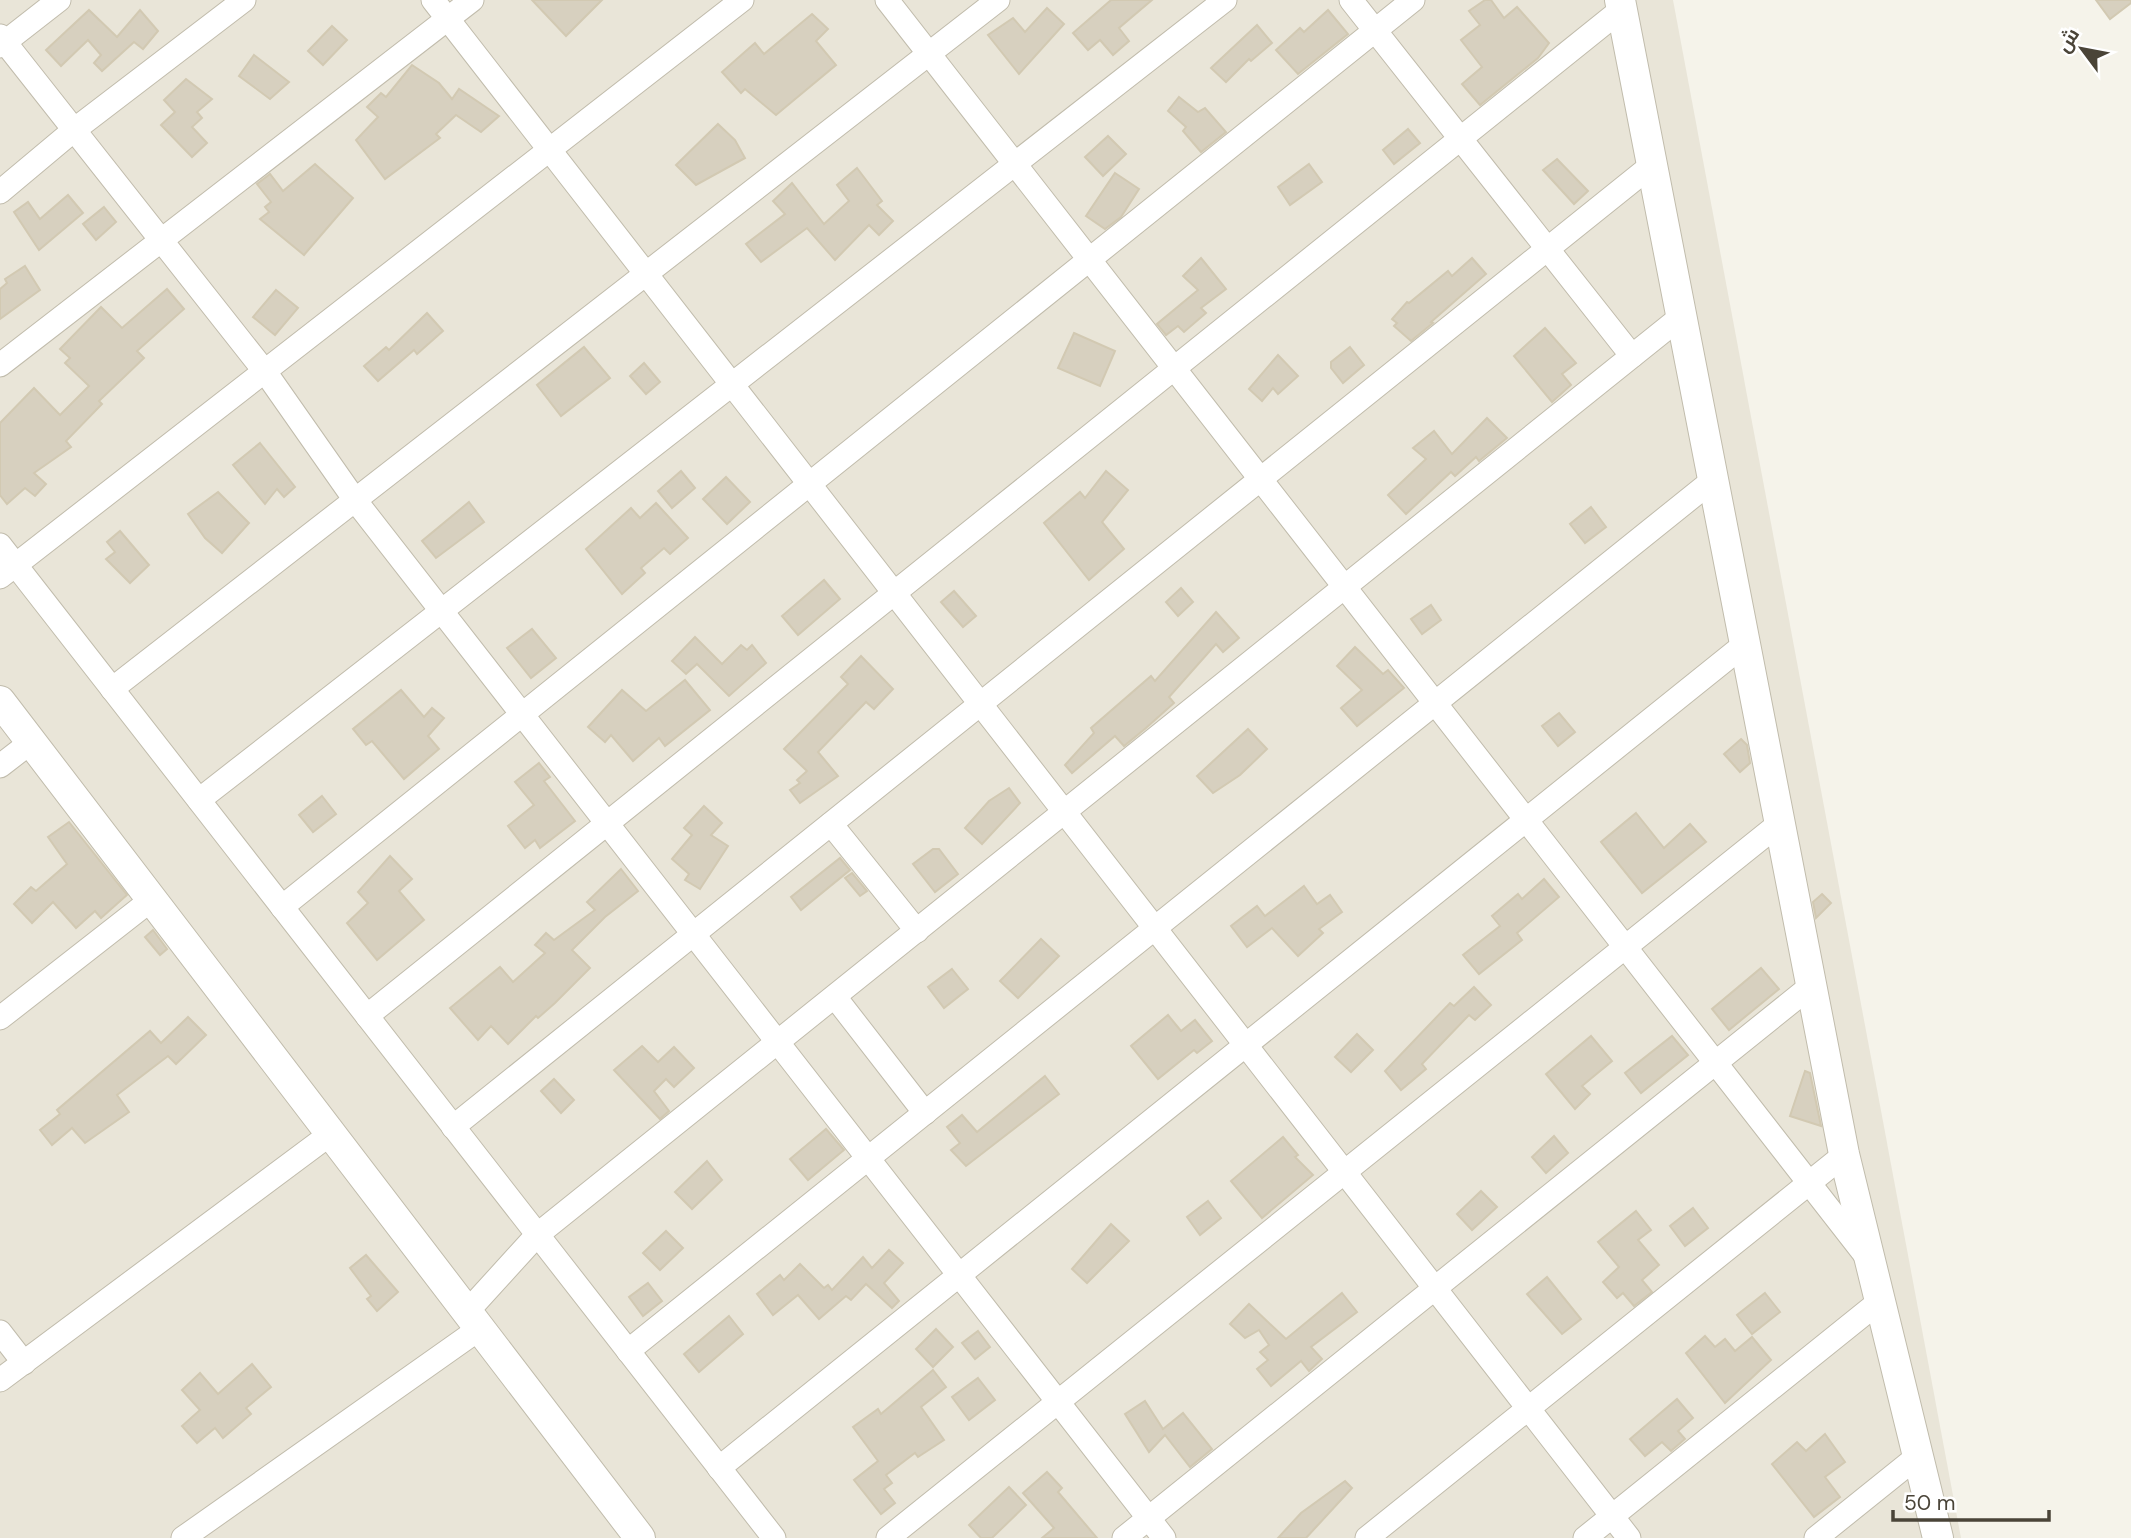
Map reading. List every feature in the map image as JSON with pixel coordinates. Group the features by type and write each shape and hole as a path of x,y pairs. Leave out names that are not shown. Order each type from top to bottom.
{"street":[{"path":"59,0 2,41 266,373 355,500 1164,1538"},
{"path":"0,192 74,130 244,0"},
{"path":"433,0 730,386 1629,1538"},
{"path":"0,365 472,0"},
{"path":"8,571 266,373 742,0"},
{"path":"887,0 1870,1261"},
{"path":"112,689 998,0"},
{"path":"198,800 1226,0"},
{"path":"1351,0 1632,356"},
{"path":"282,907 1413,0"},
{"path":"367,1016 1175,369 1621,5 1844,1155 1938,1538"},
{"path":"453,1127 1652,165"},
{"path":"183,1538 472,1321 537,1235 1682,316"},
{"path":"628,1351 1713,480"},
{"path":"0,545 8,571 112,689 774,1538"},
{"path":"719,1468 1745,644"},
{"path":"0,701 329,1135 640,1538"},
{"path":"0,766 31,743"},
{"path":"888,1538 1780,823"},
{"path":"831,824 917,931"},
{"path":"0,1018 151,900"},
{"path":"1124,1538 1811,986"},
{"path":"835,997 925,1112"},
{"path":"0,1380 329,1135"},
{"path":"1367,1538 1844,1155"},
{"path":"1585,1538 1880,1301"},
{"path":"0,1332 24,1363"},
{"path":"1816,1538 1918,1456"}],"shaded area":[{"path":"0,0 1673,0 1961,1538 0,1538"}],"building":[{"path":"532,0 602,0 566,36"},
{"path":"1111,0 1152,0 1119,28 1129,41 1113,55 1100,40 1088,50 1073,33"},
{"path":"1485,0 1491,0 1504,18 1517,7 1549,43 1538,58 1480,105 1462,84 1482,67 1461,40 1480,25 1469,11"},
{"path":"2096,0 2131,0 2131,3 2110,19"},
{"path":"1047,8 1064,24 1019,74 988,35 1013,18 1025,32"},
{"path":"89,10 117,37 140,10 158,31 143,49 134,42 102,71 94,63 101,55 88,40 61,66 46,50"},
{"path":"1328,10 1348,34 1298,74 1276,50 1300,28 1304,32"},
{"path":"812,14 828,29 816,41 836,65 776,115 745,89 741,93 722,72 755,43 764,54"},
{"path":"1257,25 1272,43 1251,61 1249,59 1226,82 1211,68"},
{"path":"332,26 347,40 323,65 308,51"},
{"path":"254,55 289,82 270,99 239,76"},
{"path":"412,65 439,83 452,99 459,89 499,116 481,132 456,115 436,134 440,138 385,179 356,140 378,117 367,107 381,93 386,97"},
{"path":"186,79 212,99 197,112 202,118 192,127 207,143 192,157 161,125 175,112 164,100"},
{"path":"1179,97 1198,112 1205,108 1226,132 1201,152 1183,131 1186,127 1168,111"},
{"path":"718,124 735,140 745,158 696,185 676,165"},
{"path":"1408,129 1420,143 1394,164 1383,150"},
{"path":"1108,136 1126,154 1103,176 1085,157"},
{"path":"1557,159 1588,191 1574,204 1543,170"},
{"path":"315,164 353,198 304,255 260,219 269,212 265,207 271,202 257,184 270,174 283,191"},
{"path":"1309,164 1322,182 1290,205 1278,187"},
{"path":"857,168 882,201 877,205 893,221 879,235 869,225 835,260 807,228 761,262 746,244 785,214 773,201 792,183 824,224 849,201 837,185"},
{"path":"1115,173 1139,189 1121,217 1105,229 1086,216"},
{"path":"68,195 83,213 39,250 14,212 28,202 40,219"},
{"path":"104,207 116,222 96,240 83,224"},
{"path":"1201,258 1226,289 1201,308 1206,313 1184,332 1178,326 1166,335 1157,324 1198,290 1183,276"},
{"path":"1472,258 1486,274 1431,322 1433,323 1411,341 1394,326 1397,323 1392,319 1407,302 1448,271 1452,276"},
{"path":"25,266 40,290 0,319 0,289 7,283 5,279"},
{"path":"167,289 184,309 137,351 144,358 99,401 102,404 66,441 71,447 34,473 46,484 35,496 25,488 7,504 0,495 0,423 34,388 60,415 89,386 65,363 70,358 60,349 101,307 122,328"},
{"path":"276,290 298,308 275,335 253,317"},
{"path":"427,313 443,331 417,354 414,350 378,381 364,366 386,347 389,350"},
{"path":"1545,328 1576,363 1562,374 1571,385 1552,402 1514,356"},
{"path":"1074,333 1115,351 1100,386 1058,368"},
{"path":"584,347 610,378 561,416 537,385"},
{"path":"1350,347 1364,365 1343,383 1331,368 1331,362"},
{"path":"1278,355 1298,376 1278,394 1273,388 1262,401 1249,389"},
{"path":"644,363 660,382 646,394 630,376"},
{"path":"1487,418 1507,438 1479,461 1476,457 1455,476 1451,472 1406,514 1388,495 1426,459 1413,448 1434,431 1452,454"},
{"path":"260,443 295,487 284,497 277,489 265,504 233,465"},
{"path":"681,471 695,488 672,508 658,491"},
{"path":"1106,471 1128,490 1102,522 1124,549 1089,580 1044,523 1080,492 1085,498"},
{"path":"726,477 750,502 727,524 703,499"},
{"path":"218,492 249,523 222,553 205,538 188,514"},
{"path":"469,502 484,522 436,558 422,541"},
{"path":"656,503 688,538 670,554 664,548 641,568 645,573 622,594 586,549 631,508 640,518"},
{"path":"1591,507 1606,527 1585,543 1570,524"},
{"path":"120,531 149,565 130,583 106,559 115,552 107,542"},
{"path":"824,580 840,599 798,635 782,616"},
{"path":"1181,588 1193,602 1178,616 1166,602"},
{"path":"954,591 976,616 963,627 941,602"},
{"path":"1431,605 1441,620 1422,634 1411,619"},
{"path":"1216,612 1239,638 1223,652 1216,644 1169,697 1174,703 1124,746 1115,736 1072,773 1065,765 1094,733 1091,728 1151,676 1155,681"},
{"path":"532,629 556,658 531,678 507,648"},
{"path":"695,637 722,664 741,645 747,650 752,645 766,663 729,696 697,664 686,674 672,661"},
{"path":"1355,647 1383,674 1388,670 1404,688 1357,726 1341,708 1362,690 1337,666"},
{"path":"861,656 893,689 874,709 866,702 818,752 838,776 800,803 790,790 800,783 797,780 807,771 784,749 848,684 841,677"},
{"path":"685,680 710,710 665,746 659,738 633,761 611,735 605,742 588,727 622,690 646,711"},
{"path":"401,690 424,717 432,708 444,718 428,736 439,749 404,779 372,741 366,745 353,729"},
{"path":"1559,713 1575,732 1558,746 1542,726"},
{"path":"1248,729 1267,749 1240,775 1213,793 1197,776"},
{"path":"1741,739 1747,745 1750,763 1740,772 1724,754"},
{"path":"539,763 550,777 544,781 575,821 540,848 535,840 525,848 508,826 534,805 515,782"},
{"path":"1009,788 1020,803 982,844 965,828 989,801"},
{"path":"322,796 336,814 313,832 299,815"},
{"path":"704,806 722,823 711,835 728,846 700,889 685,880 689,874 672,859 692,835 684,828"},
{"path":"1636,813 1664,848 1690,824 1706,842 1642,893 1601,842"},
{"path":"69,822 127,895 101,918 95,911 76,928 53,902 32,923 14,904 31,887 36,891 67,864 48,837"},
{"path":"933,849 939,849 958,874 935,892 913,864"},
{"path":"390,856 412,879 399,891 424,920 377,960 347,923 368,903 358,892"},
{"path":"840,858 850,870 801,910 791,897"},
{"path":"621,869 638,891 605,917 572,950 590,968 508,1044 491,1026 478,1040 450,1008 500,967 513,982 545,953 535,945 546,933 554,940 595,910 587,902"},
{"path":"852,873 867,891 860,896 845,878"},
{"path":"1544,879 1559,897 1517,933 1522,940 1479,974 1463,955 1500,926 1492,916 1518,894 1522,899"},
{"path":"1304,886 1317,904 1330,895 1342,912 1319,929 1323,933 1298,956 1272,928 1247,947 1231,926 1257,906 1265,916"},
{"path":"1822,894 1831,903 1816,918 1813,902"},
{"path":"153,930 167,949 160,955 145,937"},
{"path":"1041,939 1059,956 1018,998 1000,981"},
{"path":"1761,968 1779,989 1729,1030 1712,1009"},
{"path":"952,969 968,989 944,1008 928,987"},
{"path":"1474,987 1491,1005 1475,1020 1469,1015 1422,1064 1426,1069 1401,1090 1385,1071 1450,1003 1454,1006"},
{"path":"1168,1015 1181,1031 1195,1020 1212,1041 1197,1053 1194,1050 1158,1079 1131,1046"},
{"path":"188,1017 206,1035 176,1064 168,1056 117,1095 129,1112 85,1143 72,1128 52,1145 40,1130 60,1114 57,1110 150,1031 161,1043"},
{"path":"1357,1034 1373,1050 1351,1072 1335,1057"},
{"path":"1591,1036 1612,1061 1582,1086 1590,1094 1575,1109 1546,1074"},
{"path":"1672,1036 1688,1055 1641,1093 1625,1073"},
{"path":"642,1046 658,1062 674,1047 694,1068 674,1087 666,1079 654,1091 669,1111 660,1119 614,1070"},
{"path":"1805,1071 1810,1073 1821,1126 1790,1116"},
{"path":"1045,1076 1059,1094 966,1166 951,1150 960,1143 947,1127 962,1115 977,1132"},
{"path":"554,1079 574,1100 561,1113 541,1091"},
{"path":"826,1129 844,1150 808,1180 790,1159"},
{"path":"1554,1136 1568,1153 1546,1173 1532,1157"},
{"path":"1283,1137 1298,1155 1295,1157 1313,1175 1262,1218 1231,1181"},
{"path":"707,1161 722,1180 692,1209 675,1192"},
{"path":"1481,1191 1497,1207 1472,1230 1457,1214"},
{"path":"1208,1201 1221,1218 1200,1235 1187,1217"},
{"path":"1693,1208 1708,1228 1685,1246 1670,1226"},
{"path":"1636,1211 1651,1230 1638,1240 1659,1265 1642,1280 1652,1292 1634,1306 1623,1293 1617,1298 1603,1282 1619,1267 1598,1242"},
{"path":"1111,1224 1129,1241 1087,1283 1072,1269"},
{"path":"666,1231 683,1248 660,1270 643,1253"},
{"path":"889,1250 903,1263 884,1283 899,1301 892,1308 866,1284 851,1300 846,1296 819,1319 798,1295 773,1315 757,1294 780,1275 784,1280 800,1264 824,1288 828,1285 832,1290 863,1257 872,1268"},
{"path":"366,1255 398,1292 377,1311 367,1299 371,1296 350,1268"},
{"path":"1547,1277 1581,1319 1562,1334 1527,1294"},
{"path":"648,1283 662,1301 643,1316 629,1297"},
{"path":"1342,1293 1357,1312 1311,1347 1322,1359 1309,1371 1301,1361 1271,1386 1257,1369 1268,1360 1260,1352 1269,1345 1259,1330 1245,1338 1230,1324 1249,1304 1286,1339"},
{"path":"1765,1293 1780,1312 1752,1334 1737,1315"},
{"path":"729,1316 743,1334 699,1372 684,1354"},
{"path":"936,1329 953,1347 933,1367 916,1349"},
{"path":"978,1331 990,1347 975,1359 962,1343"},
{"path":"1705,1336 1715,1347 1725,1339 1735,1351 1752,1337 1771,1360 1725,1403 1686,1353"},
{"path":"252,1364 271,1387 246,1408 251,1414 223,1438 215,1428 197,1443 182,1426 200,1410 182,1390 200,1373 218,1394"},
{"path":"933,1370 946,1387 921,1407 944,1440 918,1457 915,1453 886,1475 892,1483 884,1489 895,1503 881,1514 854,1480 878,1461 853,1427 878,1409 881,1414"},
{"path":"978,1378 995,1400 969,1420 952,1397"},
{"path":"1677,1399 1693,1418 1678,1431 1685,1439 1671,1451 1662,1442 1645,1456 1630,1439"},
{"path":"1145,1401 1163,1429 1183,1413 1212,1449 1190,1467 1165,1435 1149,1452 1125,1414"},
{"path":"1825,1434 1845,1462 1825,1477 1840,1497 1814,1517 1772,1464 1797,1442 1806,1451"},
{"path":"1047,1472 1062,1488 1058,1492 1097,1538 1042,1538 1054,1528 1023,1493"},
{"path":"1345,1481 1352,1488 1306,1538 1278,1538 1301,1513"},
{"path":"1009,1487 1026,1505 992,1538 981,1538 969,1525"}]}
